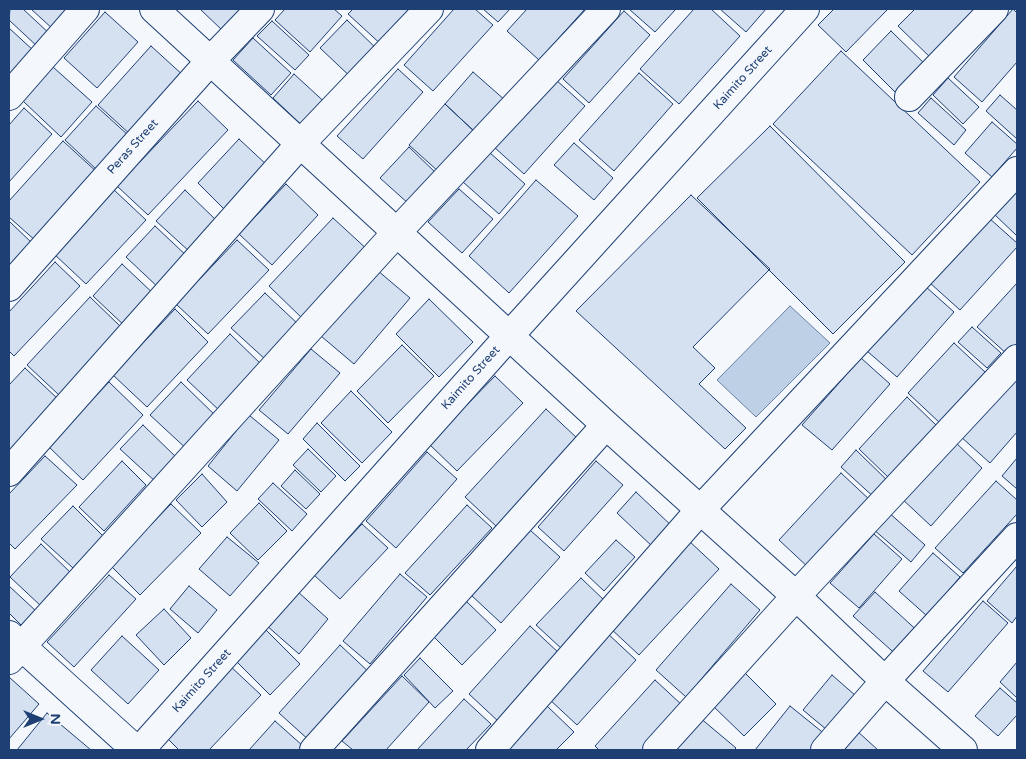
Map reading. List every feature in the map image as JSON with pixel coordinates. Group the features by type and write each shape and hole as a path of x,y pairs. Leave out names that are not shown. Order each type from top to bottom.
{"street":[{"path":"9,96 85,9"},
{"path":"154,9 508,336 796,596 885,681 963,750"},
{"name":"Peras Street","path":"9,287 211,60 260,9"},
{"path":"9,472 300,143 429,9"},
{"path":"136,750 13,647 606,9"},
{"name":"Kaimito Street","path":"140,750 508,336 805,9"},
{"path":"909,97 994,9"},
{"path":"490,750 700,510 1017,171"},
{"path":"657,750 796,596 1017,359"},
{"path":"314,750 606,425"},
{"path":"825,750 885,681 1017,537"}],"water":[{"path":"790,306 830,343 756,417 717,380"}],"building":[{"path":"10,9 23,9 51,35 39,48 9,20"},
{"path":"31,9 73,9 54,30"},
{"path":"200,9 245,9 223,31"},
{"path":"285,9 334,9 342,16 310,52 275,20"},
{"path":"353,9 421,9 385,48 348,14"},
{"path":"454,9 475,9 493,25 433,91 404,65"},
{"path":"483,9 510,9 498,22"},
{"path":"527,9 585,9 539,60 507,31"},
{"path":"629,9 676,9 655,32"},
{"path":"694,9 711,9 740,36 679,104 640,69"},
{"path":"720,9 766,9 746,32"},
{"path":"834,9 888,9 846,52 818,25"},
{"path":"915,9 983,9 933,60 898,26"},
{"path":"1013,9 1017,13 1017,62 982,102 954,77"},
{"path":"624,11 650,35 589,103 563,79"},
{"path":"105,12 138,42 97,88 64,58"},
{"path":"347,20 382,54 356,82 320,48"},
{"path":"272,21 309,55 295,70 257,36"},
{"path":"9,28 35,52 9,81"},
{"path":"891,31 930,69 902,99 863,60"},
{"path":"253,38 291,73 271,95 233,60"},
{"path":"151,46 185,77 132,136 98,105"},
{"path":"841,51 980,182 912,255 773,124"},
{"path":"53,67 92,102 61,137 23,101"},
{"path":"398,69 423,92 363,159 337,136"},
{"path":"473,72 506,101 477,134 445,104"},
{"path":"639,73 673,104 614,171 579,140"},
{"path":"294,74 331,108 309,132 273,98"},
{"path":"948,78 979,107 963,124 933,95"},
{"path":"555,79 585,106 524,174 494,147"},
{"path":"1000,95 1017,110 1017,139 986,111"},
{"path":"931,98 966,130 954,145 918,113"},
{"path":"198,101 228,130 148,215 117,186"},
{"path":"445,104 475,132 439,172 409,145"},
{"path":"96,106 128,135 97,170 65,140"},
{"path":"24,108 52,134 9,182 9,125"},
{"path":"992,122 1017,144 1017,148 992,177 965,153"},
{"path":"770,126 905,262 833,334 697,198"},
{"path":"239,139 269,167 227,212 198,183"},
{"path":"63,141 99,174 37,242 9,217 9,201"},
{"path":"574,143 613,178 594,200 554,165"},
{"path":"409,147 438,175 410,205 380,178"},
{"path":"489,152 525,184 499,214 463,182"},
{"path":"536,180 578,216 509,293 469,256"},
{"path":"286,184 318,215 272,265 239,234"},
{"path":"113,189 146,220 86,284 53,253"},
{"path":"459,189 493,219 462,253 428,222"},
{"path":"185,190 218,222 190,252 156,221"},
{"path":"1017,190 1017,236 994,214"},
{"path":"691,195 770,269 693,347 715,368 699,384 746,428 725,449 576,311"},
{"path":"333,218 370,252 305,321 269,286"},
{"path":"989,218 1017,243 1017,247 960,310 930,283"},
{"path":"9,221 33,244 9,271"},
{"path":"155,226 190,259 161,290 126,257"},
{"path":"237,240 269,270 208,334 176,304"},
{"path":"55,262 80,286 14,356 9,351 9,312"},
{"path":"122,264 157,297 128,329 93,296"},
{"path":"377,270 410,298 354,364 321,336"},
{"path":"1017,283 1017,343 1007,354 977,327"},
{"path":"925,286 954,312 897,377 867,351"},
{"path":"265,293 299,325 266,360 231,328"},
{"path":"90,297 122,328 59,395 27,365"},
{"path":"429,299 473,342 439,377 396,334"},
{"path":"175,309 208,342 147,407 113,375"},
{"path":"972,327 1001,353 987,368 958,342"},
{"path":"230,334 264,367 221,412 187,380"},
{"path":"954,343 986,373 940,423 908,393"},
{"path":"402,345 434,376 388,423 357,391"},
{"path":"311,349 340,373 288,434 259,410"},
{"path":"861,358 890,384 832,450 802,425"},
{"path":"25,368 58,399 9,452 9,385"},
{"path":"1017,373 1017,432 990,463 960,436"},
{"path":"495,376 523,403 457,471 429,444"},
{"path":"109,382 143,415 83,480 48,446"},
{"path":"181,382 221,421 191,453 150,415"},
{"path":"351,391 392,432 362,463 321,423"},
{"path":"907,397 937,426 889,478 859,449"},
{"path":"546,409 578,439 497,527 465,497"},
{"path":"249,415 279,440 237,491 208,466"},
{"path":"317,423 360,466 345,481 303,439"},
{"path":"143,425 178,459 156,482 120,449"},
{"path":"952,439 982,468 931,526 900,497"},
{"path":"308,449 336,476 321,492 293,465"},
{"path":"856,450 891,484 877,500 841,467"},
{"path":"427,452 457,479 396,548 366,521"},
{"path":"45,456 77,485 15,549 9,543 9,494"},
{"path":"1017,458 1017,489 1002,476"},
{"path":"122,461 146,485 104,531 79,507"},
{"path":"596,461 623,485 564,551 538,527"},
{"path":"295,470 320,494 306,509 281,486"},
{"path":"841,473 872,502 810,569 779,540"},
{"path":"202,474 227,502 202,527 176,500"},
{"path":"996,481 1017,500 1017,514 963,573 935,548"},
{"path":"273,483 307,514 292,531 258,499"},
{"path":"636,492 675,529 655,549 617,513"},
{"path":"259,503 287,531 258,560 230,533"},
{"path":"171,504 201,533 140,595 111,566"},
{"path":"467,505 492,528 430,595 405,573"},
{"path":"73,506 103,536 73,568 41,539"},
{"path":"887,511 925,545 911,562 873,529"},
{"path":"362,524 388,548 340,599 314,575"},
{"path":"530,530 560,557 501,623 471,595"},
{"path":"874,534 902,559 859,608 830,583"},
{"path":"227,537 259,563 230,596 199,569"},
{"path":"616,540 635,557 604,591 585,573"},
{"path":"688,540 719,569 639,655 609,627"},
{"path":"41,544 72,574 41,606 10,577"},
{"path":"933,553 960,577 927,616 899,591"},
{"path":"1017,566 1017,616 1012,623 987,601"},
{"path":"400,574 427,597 370,664 343,641"},
{"path":"109,575 136,599 74,667 47,642"},
{"path":"581,578 606,602 562,649 536,625"},
{"path":"731,584 760,610 686,697 656,670"},
{"path":"9,586 37,612 23,627 9,613"},
{"path":"189,586 217,610 198,633 170,609"},
{"path":"297,591 328,619 299,654 266,625"},
{"path":"875,592 922,635 901,659 853,616"},
{"path":"466,601 496,630 462,665 433,636"},
{"path":"983,601 1008,623 948,692 923,671"},
{"path":"164,609 191,638 164,665 136,635"},
{"path":"530,626 560,654 499,722 469,694"},
{"path":"266,630 300,664 270,695 235,660"},
{"path":"607,633 636,660 577,725 548,698"},
{"path":"122,636 159,670 128,704 91,670"},
{"path":"340,645 372,675 311,742 279,713"},
{"path":"420,658 453,691 435,708 404,675"},
{"path":"1017,662 1017,698 1000,682"},
{"path":"229,665 261,695 209,750 179,750 164,735"},
{"path":"745,673 776,704 744,736 713,706"},
{"path":"832,675 856,696 827,730 803,710"},
{"path":"402,676 429,702 386,750 353,750 342,741"},
{"path":"9,677 39,704 9,739"},
{"path":"655,680 683,706 643,750 599,750 595,746"},
{"path":"1000,688 1017,703 1017,715 998,736 975,716"},
{"path":"464,699 491,724 466,750 417,750"},
{"path":"546,705 574,732 556,750 501,750"},
{"path":"790,706 826,735 814,750 755,750"},
{"path":"47,713 91,750 17,750"},
{"path":"699,717 736,748 734,750 670,750"},
{"path":"275,721 303,746 299,750 249,750"},
{"path":"856,730 878,750 837,750"}]}
